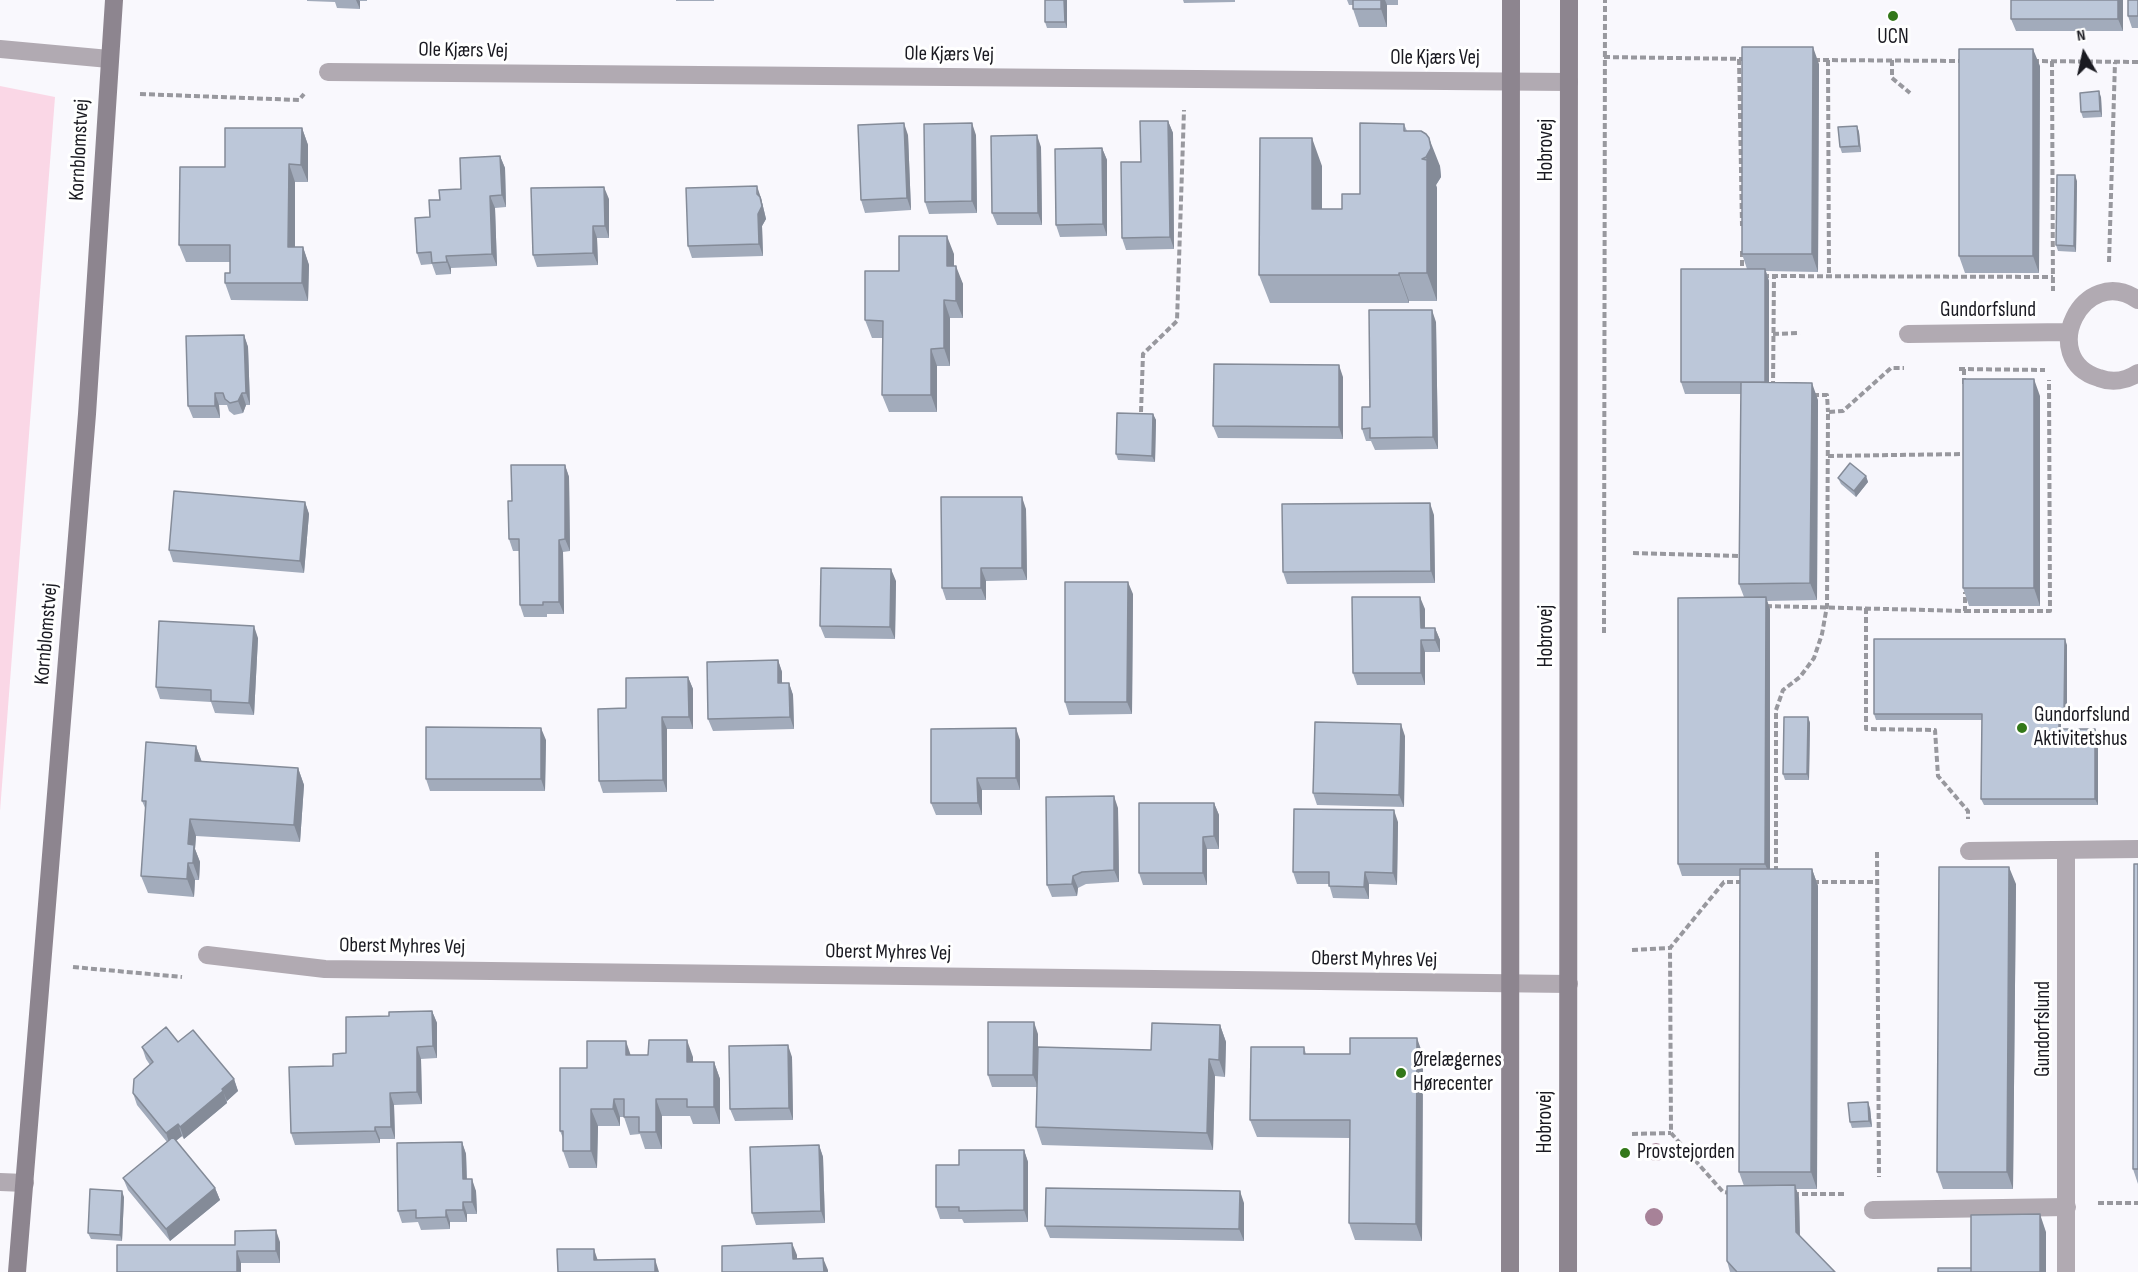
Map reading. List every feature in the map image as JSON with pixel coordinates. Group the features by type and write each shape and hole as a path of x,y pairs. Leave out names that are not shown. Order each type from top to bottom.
{"main road":[{"name":"Kornblomstvej","path":"17,1272 87,414 114,0"},
{"name":"Hobrovej","path":"1510,1272 1511,0"},
{"name":"Hobrovej","path":"1568,1272 1569,0"}],"street":[{"path":"0,49 109,59"},
{"name":"Ole Kjærs Vej","path":"328,72 1569,81"},
{"path":"2138,300 2120,292 2109,292 2092,297 2080,306 2061,333 2074,359 2083,370 2095,377 2108,381 2122,380 2138,373"},
{"name":"Gundorfslund","path":"1908,334 2061,333"},
{"path":"1969,851 2138,849"},
{"name":"Gundorfslund","path":"2066,850 2066,1272"},
{"name":"Oberst Myhres Vej","path":"207,955 326,969 1569,984"},
{"path":"0,1182 25,1183"},
{"path":"1873,1210 2067,1205"}],"path":[{"path":"1604,642 1605,0"},
{"path":"1569,81 1605,56 1750,59"},
{"path":"1739,59 1742,230"},
{"path":"1806,60 1972,61"},
{"path":"1828,60 1829,277"},
{"path":"1892,60 1892,78 1910,93"},
{"path":"2029,61 2138,62"},
{"path":"2052,61 2053,277 2061,333"},
{"path":"2109,292 2115,62"},
{"path":"1141,412 1143,354 1177,321 1185,80"},
{"path":"167,95 276,99"},
{"path":"1742,242 1743,276"},
{"path":"1753,276 2053,277"},
{"path":"1773,396 1774,276"},
{"path":"1773,334 1800,333"},
{"path":"1964,334 1964,390"},
{"path":"1828,412 1843,411 1891,368 1912,369"},
{"path":"1763,606 2050,611 2049,370 1953,369"},
{"path":"1776,881 1776,710 1783,690 1800,676 1815,658 1827,606 1827,395 1806,395"},
{"path":"1964,443 1964,465"},
{"path":"1828,456 1964,454"},
{"path":"1741,544 1741,566"},
{"path":"1633,554 1740,556"},
{"path":"1965,588 1965,611"},
{"path":"1866,608 1866,729 1935,730 1938,776 1968,811 1969,851"},
{"path":"1876,1185 1880,1176 1877,852"},
{"path":"1734,1193 1723,1192 1671,1133 1670,948 1724,882 1745,882"},
{"path":"1809,882 1877,882"},
{"path":"1632,950 1670,948"},
{"path":"42,965 191,978 207,955"},
{"path":"1632,1134 1671,1133"},
{"path":"1787,1194 1809,1194"},
{"path":"2067,1205 2138,1203"}],"shaded area":[{"path":"0,86 55,97 0,811"}],"building":[{"path":"1045,0 1064,0 1065,22 1045,22"},
{"path":"1353,0 1381,0 1381,9 1353,9"},
{"path":"2011,0 2118,0 2118,19 2011,19"},
{"path":"2128,0 2138,0 2138,16 2128,16"},
{"path":"1742,47 1813,47 1812,254 1742,254"},
{"path":"1959,49 2033,49 2033,256 1959,256"},
{"path":"2099,91 2100,111 2081,112 2080,93"},
{"path":"1140,121 1168,121 1170,237 1122,238 1121,162 1141,162"},
{"path":"904,123 907,198 861,200 858,125"},
{"path":"972,123 972,201 925,202 924,124"},
{"path":"1360,123 1404,124 1404,131 1421,131 1429,138 1431,148 1426,157 1422,159 1427,160 1427,273 1259,275 1260,138 1312,138 1312,209 1342,209 1342,194 1360,194"},
{"path":"1857,126 1859,146 1840,147 1838,127"},
{"path":"225,128 302,128 301,165 289,164 288,247 303,247 302,283 225,283 225,273 230,273 230,245 179,245 180,167 225,167"},
{"path":"1037,135 1038,213 992,213 991,136"},
{"path":"1102,148 1103,224 1056,225 1055,149"},
{"path":"500,156 502,195 490,196 492,254 446,256 447,262 432,263 431,252 417,253 415,218 430,217 429,200 440,200 439,190 461,189 460,158"},
{"path":"2057,175 2075,175 2074,246 2056,245"},
{"path":"757,186 757,194 762,206 758,214 759,244 688,246 686,188"},
{"path":"604,187 605,226 593,226 593,253 533,255 531,188"},
{"path":"899,236 947,236 947,266 956,266 956,301 944,300 944,348 931,349 931,395 882,395 883,321 865,320 865,271 899,271"},
{"path":"1681,269 1765,269 1765,382 1681,382"},
{"path":"1369,310 1432,310 1433,437 1370,438 1370,428 1362,429 1362,407 1370,407"},
{"path":"244,335 246,393 242,393 238,401 230,403 225,399 223,393 215,393 215,406 188,406 186,336"},
{"path":"1214,364 1339,365 1339,427 1213,426"},
{"path":"1963,379 2034,379 2034,588 1963,588"},
{"path":"1741,382 1812,383 1810,583 1739,584"},
{"path":"1117,413 1153,414 1152,456 1116,454"},
{"path":"1850,463 1866,476 1854,491 1838,478"},
{"path":"511,465 565,465 565,539 559,540 559,602 520,605 519,539 509,539 508,501 512,501"},
{"path":"174,491 305,502 300,561 169,550"},
{"path":"941,497 1022,497 1022,568 981,568 981,588 942,588"},
{"path":"1430,503 1431,571 1283,572 1282,504"},
{"path":"821,568 891,569 890,627 820,626"},
{"path":"1065,582 1128,582 1127,702 1065,702"},
{"path":"1352,597 1420,597 1421,628 1435,628 1435,640 1421,640 1421,673 1353,673"},
{"path":"1766,597 1765,864 1678,864 1678,598"},
{"path":"159,621 254,626 249,703 211,701 211,690 156,687"},
{"name":"Gundorfslund Aktivitetshus","path":"1874,639 2065,639 2064,714 2059,713 2059,729 2095,729 2095,799 1981,799 1982,714 1874,714"},
{"path":"778,660 778,683 789,683 790,717 708,719 707,662"},
{"path":"688,677 689,717 662,717 663,780 599,781 598,709 626,708 626,678"},
{"path":"1784,717 1808,717 1807,774 1783,774"},
{"path":"1315,722 1401,724 1399,795 1313,793"},
{"path":"426,727 541,728 541,779 426,779"},
{"path":"1016,728 1016,778 977,778 978,803 931,803 931,729"},
{"path":"146,742 196,746 195,761 298,768 294,825 190,819 188,844 194,845 193,863 188,863 187,879 141,876 146,801 142,801"},
{"path":"1114,796 1114,870 1082,872 1073,876 1072,884 1047,885 1046,797"},
{"path":"1139,803 1214,803 1214,836 1203,837 1203,873 1139,873"},
{"path":"1294,809 1394,810 1393,873 1365,872 1364,887 1329,886 1329,872 1293,872"},
{"path":"2134,864 2138,864 2138,1169 2133,1169"},
{"path":"1939,867 2009,867 2007,1172 1937,1172"},
{"path":"1740,869 1812,869 1811,1172 1739,1172"},
{"path":"432,1011 433,1046 417,1047 417,1092 390,1093 391,1127 375,1127 375,1131 291,1133 289,1067 333,1066 333,1054 346,1053 346,1017 389,1016 389,1012"},
{"path":"988,1022 1034,1022 1033,1075 988,1075"},
{"path":"1152,1023 1220,1025 1219,1060 1209,1059 1207,1133 1036,1127 1038,1047 1151,1050"},
{"path":"166,1027 178,1042 193,1030 234,1079 180,1127 178,1124 166,1133 133,1093 134,1079 153,1062 142,1047"},
{"path":"1350,1038 1417,1038 1416,1224 1349,1223 1350,1120 1250,1120 1251,1047 1304,1047 1304,1054 1350,1054"},
{"path":"649,1040 687,1040 687,1062 714,1062 714,1107 687,1107 687,1099 656,1099 656,1132 639,1132 639,1117 624,1117 624,1099 614,1099 613,1109 591,1109 591,1151 563,1151 563,1131 560,1131 560,1068 587,1068 587,1041 626,1041 626,1055 648,1055"},
{"path":"788,1045 789,1108 730,1109 729,1046"},
{"path":"1868,1102 1869,1121 1850,1122 1848,1103"},
{"path":"173,1137 215,1188 166,1229 123,1178"},
{"path":"462,1142 463,1179 472,1179 472,1202 463,1202 463,1210 446,1210 446,1217 416,1218 416,1210 398,1211 397,1143"},
{"path":"819,1145 821,1211 752,1213 750,1147"},
{"path":"959,1150 1024,1150 1024,1210 959,1211 959,1207 936,1207 936,1165 959,1165"},
{"path":"1795,1185 1796,1232 1835,1272 1737,1272 1727,1261 1727,1186"},
{"path":"1046,1188 1240,1191 1239,1229 1045,1226"},
{"path":"90,1189 122,1191 120,1235 88,1233"},
{"path":"2040,1214 2040,1272 1971,1272 1971,1215"},
{"path":"276,1230 276,1251 237,1251 237,1272 117,1272 117,1245 235,1245 235,1231"},
{"path":"792,1243 793,1259 823,1258 824,1272 722,1272 722,1246"},
{"path":"557,1249 594,1249 594,1260 655,1259 655,1272 558,1272"},
{"path":"1938,1268 1971,1268 1971,1272 1938,1272"}],"place":[{"name":"UCN","path":"1893,16"},
{"name":"Gundorfslund Aktivitetshus","path":"2022,728"},
{"name":"Ørelægernes Hørecenter","path":"1401,1073"},
{"name":"Provstejorden","path":"1625,1153"}]}
